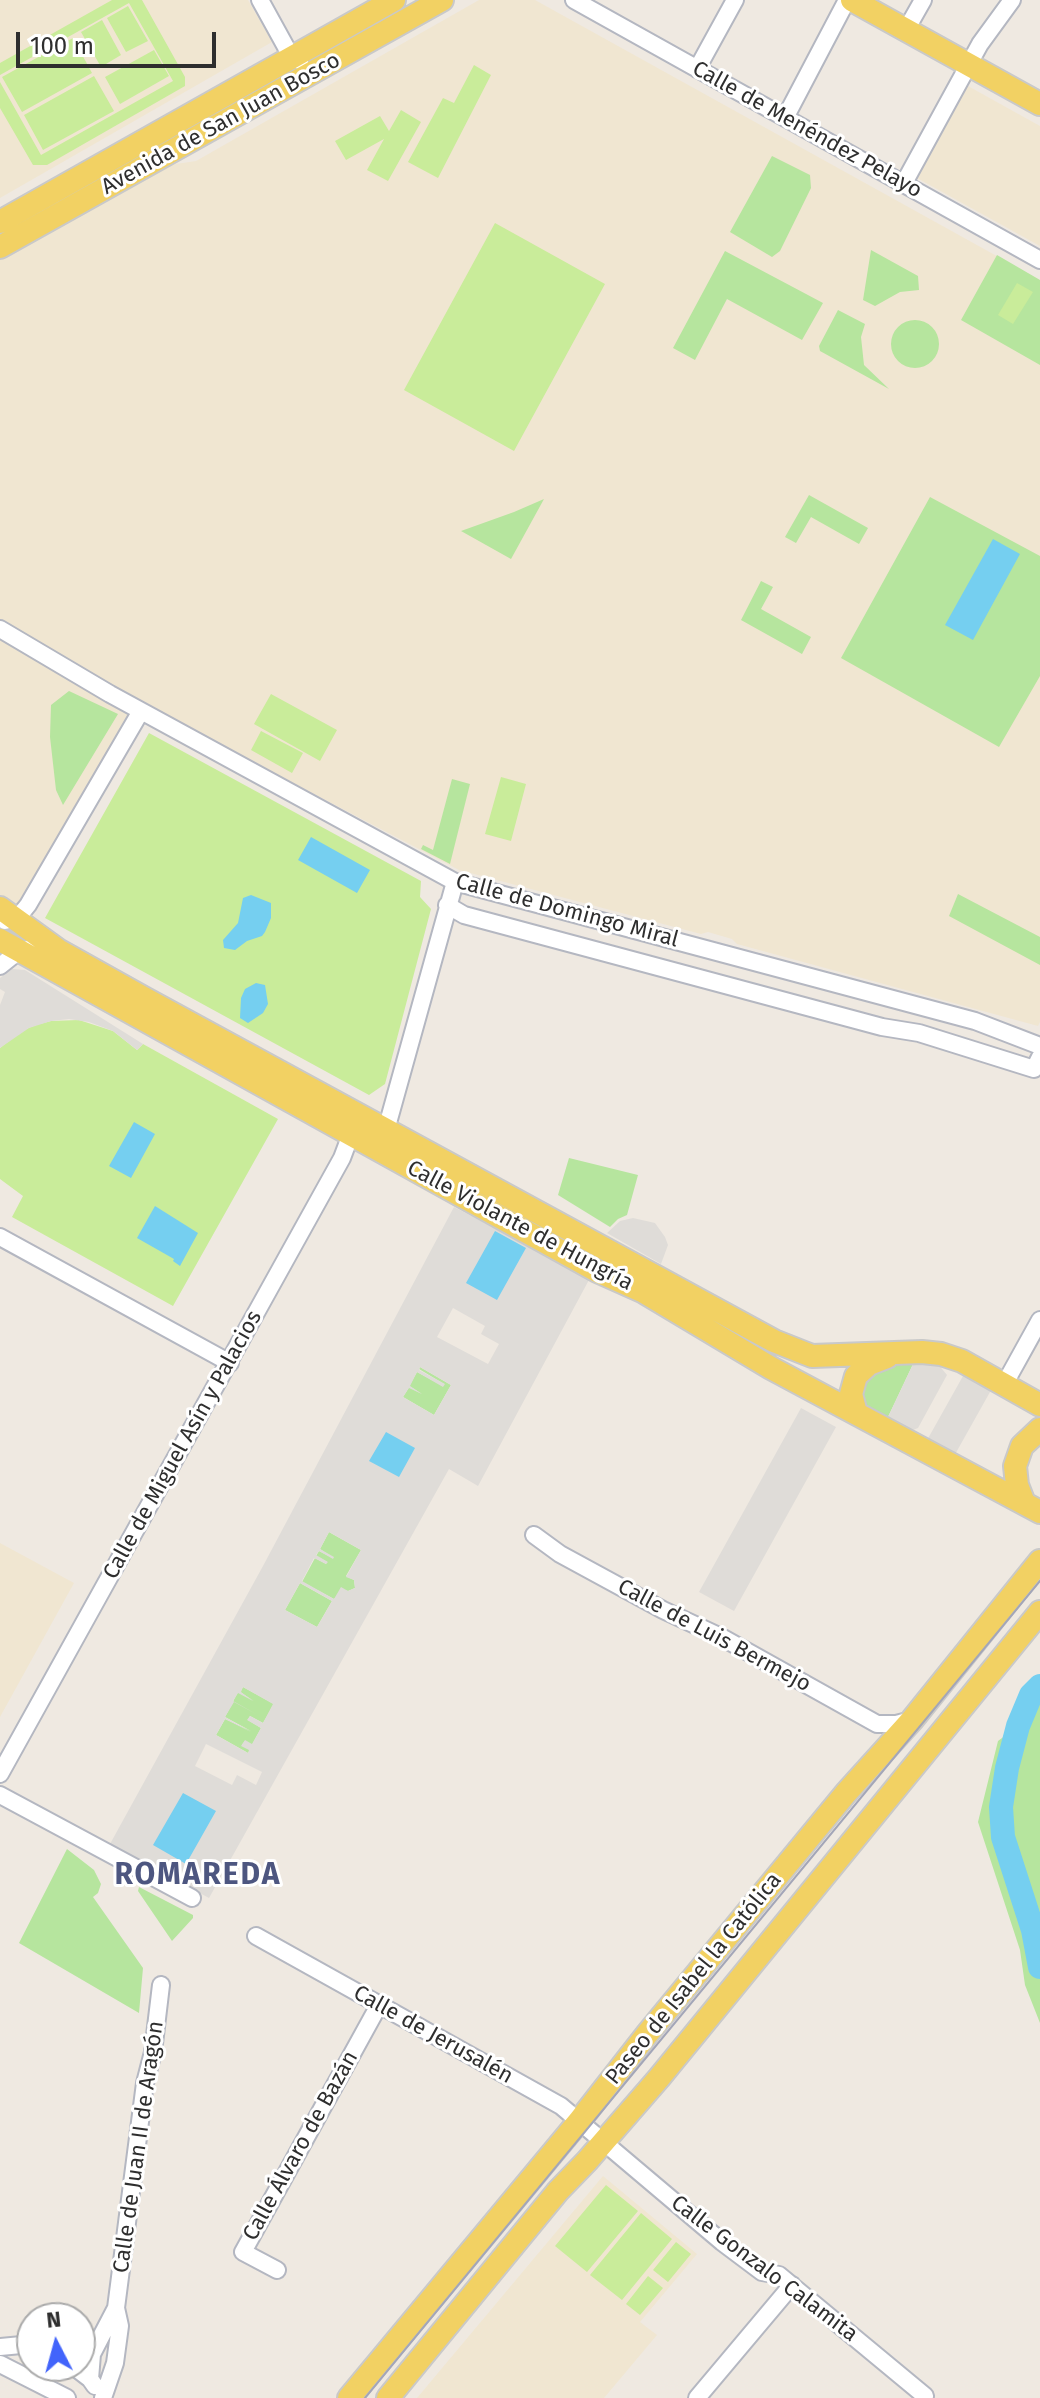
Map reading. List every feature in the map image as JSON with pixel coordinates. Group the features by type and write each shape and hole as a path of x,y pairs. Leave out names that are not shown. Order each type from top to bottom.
{"main road":[{"name":"Avenida de San Juan Bosco","path":"0,222 394,0"},
{"name":"Avenida de San Juan Bosco","path":"0,247 442,0"},
{"path":"849,0 1040,104"},
{"name":"Calle Violante de Hungría","path":"5,916 58,950 753,1331 812,1356 941,1354 962,1361 1040,1405"},
{"name":"Calle Violante de Hungría","path":"9,946 597,1271 644,1292 771,1368 1032,1508"},
{"path":"727,1341 787,1355 812,1356"},
{"path":"856,1413 851,1394 856,1376 888,1353"},
{"path":"1032,1508 1017,1485 1015,1466 1022,1446 1040,1429"},
{"name":"Paseo de Isabel la Católica","path":"349,2398 580,2120 648,2033 879,1755 912,1720 1040,1561"},
{"name":"Paseo de Isabel la Católica","path":"388,2398 558,2191 605,2141 787,1923 1040,1612"}],"street":[{"path":"260,0 292,58 324,67"},
{"name":"Calle de Menéndez Pelayo","path":"574,0 1040,260"},
{"path":"697,69 735,0"},
{"path":"785,118 849,0"},
{"path":"906,30 923,0"},
{"path":"904,183 980,44 1012,0"},
{"name":"Calle de Domingo Miral","path":"0,629 141,711 455,882 975,1021 1008,1031 1040,1046"},
{"path":"5,916 24,912 141,711"},
{"path":"391,1156 386,1130 455,882"},
{"name":"Calle de Domingo Miral","path":"447,905 464,915 882,1027 919,1033 1037,1063"},
{"path":"0,966 9,946 58,950"},
{"name":"Calle de Miguel Asín y Palacios","path":"0,1774 230,1363 353,1135 353,1112"},
{"path":"0,1237 230,1363"},
{"path":"1004,1385 1040,1320"},
{"name":"Calle de Luis Bermejo","path":"534,1535 663,1610 723,1638 877,1724"},
{"path":"879,1755 877,1724 912,1720"},
{"path":"0,1795 192,1898"},
{"name":"Calle de Jerusalén","path":"256,1936 561,2106 605,2141"},
{"name":"Calle de Juan II de Aragón","path":"102,2398 115,2363 120,2326 116,2308 161,1985"},
{"name":"Calle Álvaro de Bazán","path":"277,2270 243,2252 379,2005"},
{"name":"Calle Gonzalo Calamita","path":"605,2141 722,2242 762,2272 779,2275 925,2396"},
{"path":"697,2398 792,2285"},
{"name":"Calle de Juan II de Aragón","path":"96,2341 116,2308"},
{"path":"0,2364 67,2398"}],"shaded area":[{"path":"0,0 248,0 272,42 0,198"},
{"path":"479,0 535,0 1040,280 1038,1026 737,944 732,939 708,932 701,934 459,870 141,700 18,910 0,895 0,260 169,165 196,161"},
{"path":"968,86 1040,126 1040,246 917,178"},
{"path":"12,969 25,970 143,1044 137,1050 113,1031 69,1019 29,1028 0,1048 0,1005 5,992 0,989 0,978"},
{"path":"454,1207 590,1278 478,1486 449,1469 209,1898 110,1844 263,1566","holes":["453,1308 485,1326 481,1334 499,1344 488,1364 437,1337","420,1367 451,1385 434,1415 403,1397 409,1388 422,1394 410,1386 417,1372 443,1387 445,1384 419,1370","329,1532 361,1550 346,1577 354,1580 355,1588 348,1591 341,1587 334,1599 302,1581 314,1558 326,1564 328,1562 316,1555 319,1551 334,1557 320,1549","300,1583 332,1601 317,1627 285,1610","243,1687 273,1704 263,1723 250,1716 247,1720 261,1728 252,1744 245,1740 241,1746 249,1750 248,1753 216,1735 225,1719 251,1732 225,1717 234,1702 256,1714 233,1701 238,1693 253,1701 241,1692","206,1744 262,1772 256,1785 237,1775 232,1785 195,1766"]},
{"path":"633,1218 655,1223 665,1237 668,1245 661,1264 607,1233 620,1221"},
{"path":"914,1362 938,1364 947,1375 918,1428 913,1430 888,1417"},
{"path":"963,1376 990,1385 990,1392 953,1458 926,1442"},
{"path":"801,1408 836,1427 734,1611 699,1592"},
{"path":"0,1543 74,1583 0,1717"},
{"path":"603,2176 697,2254 640,2322 657,2335 604,2398 417,2398"}],"green space":[{"path":"112,0 142,0 185,77 185,86 47,165 33,165 0,108 0,82 41,155 173,81 129,3 0,75 0,63"},
{"path":"128,6 148,41 126,52 107,18"},
{"path":"102,20 121,55 101,67 81,32"},
{"path":"73,38 92,73 22,112 2,77"},
{"path":"154,50 169,76 120,104 105,77"},
{"path":"474,65 491,75 438,178 408,162 443,98 454,103"},
{"path":"94,76 114,111 43,150 24,115"},
{"path":"401,110 421,122 388,181 367,170 384,139 346,160 335,141 380,116 389,131"},
{"path":"772,156 810,175 811,188 780,251 772,257 730,232"},
{"path":"495,223 605,284 514,451 404,390"},
{"path":"871,250 918,276 919,290 900,292 875,306 863,300"},
{"path":"725,251 823,303 802,340 727,299 695,360 673,348"},
{"path":"997,255 1040,280 1040,365 961,320"},
{"path":"1017,283 1033,292 1013,324 998,315"},
{"path":"838,310 865,324 861,337 864,365 889,389 820,351 819,346"},
{"path":"915,320 932,327 939,344 932,361 915,368 898,361 891,344 898,327"},
{"path":"809,495 868,528 859,544 811,517 796,543 785,537"},
{"path":"930,497 1040,556 1040,676 999,747 841,658"},
{"path":"544,499 511,559 461,531 514,512"},
{"path":"761,581 773,587 761,609 811,637 802,654 741,620"},
{"path":"69,691 118,714 63,805 56,790 50,737 51,705"},
{"path":"271,694 337,730 320,761 254,724"},
{"path":"261,731 303,753 292,773 251,750"},
{"path":"149,733 421,881 420,897 431,909 385,1084 369,1095 45,918"},
{"path":"501,777 526,784 511,841 485,834"},
{"path":"452,779 470,784 450,864 421,849 423,845 433,850"},
{"path":"958,894 1040,937 1040,965 949,916"},
{"path":"79,1020 113,1031 137,1050 143,1044 278,1119 173,1306 12,1217 23,1196 0,1179 0,1048 21,1031 36,1025"},
{"path":"569,1158 638,1175 627,1215 610,1227 558,1195"},
{"path":"914,1362 888,1417 859,1403 862,1384 877,1373 881,1364"},
{"path":"420,1367 451,1385 434,1415 403,1397 409,1387 422,1394 409,1386 417,1372 443,1386"},
{"path":"329,1532 361,1550 346,1576 354,1580 355,1588 344,1590 334,1599 302,1582 315,1558 326,1564 316,1556 319,1551 333,1558 320,1549"},
{"path":"300,1583 332,1601 317,1627 285,1610"},
{"path":"1040,1686 1040,2023 1025,1985 1020,1950 978,1822 998,1741 1018,1726 1031,1695"},
{"path":"243,1687 274,1704 263,1723 250,1716 248,1720 261,1728 252,1745 245,1741 242,1745 250,1750 248,1753 216,1735 225,1719 251,1731 225,1717 238,1692 254,1701 240,1692"},
{"path":"67,1849 94,1870 101,1884 93,1897 143,1968 139,2013 19,1943"},
{"path":"139,1887 193,1915 172,1941 138,1891"},
{"path":"606,2185 638,2211 587,2272 555,2246"},
{"path":"641,2213 672,2239 622,2300 590,2275"},
{"path":"676,2242 691,2254 668,2282 653,2270"},
{"path":"648,2276 663,2288 640,2315 626,2304"}],"water":[{"path":"993,539 1020,554 973,640 945,625"},
{"path":"311,837 370,870 357,893 298,860"},
{"path":"251,895 271,903 271,918 265,932 235,950 224,948 223,940 238,923 243,898"},
{"path":"256,983 265,985 268,1004 263,1013 248,1023 240,1018 241,998 245,989"},
{"path":"134,1122 155,1134 131,1178 109,1166"},
{"path":"155,1206 198,1233 180,1266 174,1259 137,1238"},
{"path":"495,1231 526,1248 497,1300 466,1283"},
{"path":"386,1432 415,1448 399,1477 369,1461"},
{"path":"183,1793 216,1811 186,1864 153,1845"}],"waterway":[{"path":"1040,1686 1031,1695 1018,1726 1001,1807 1003,1837 1033,1930 1040,1967"}],"tram line":[{"path":"365,2398 1040,1581"}],"district":[{"name":"ROMAREDA","path":"198,1876"}]}
